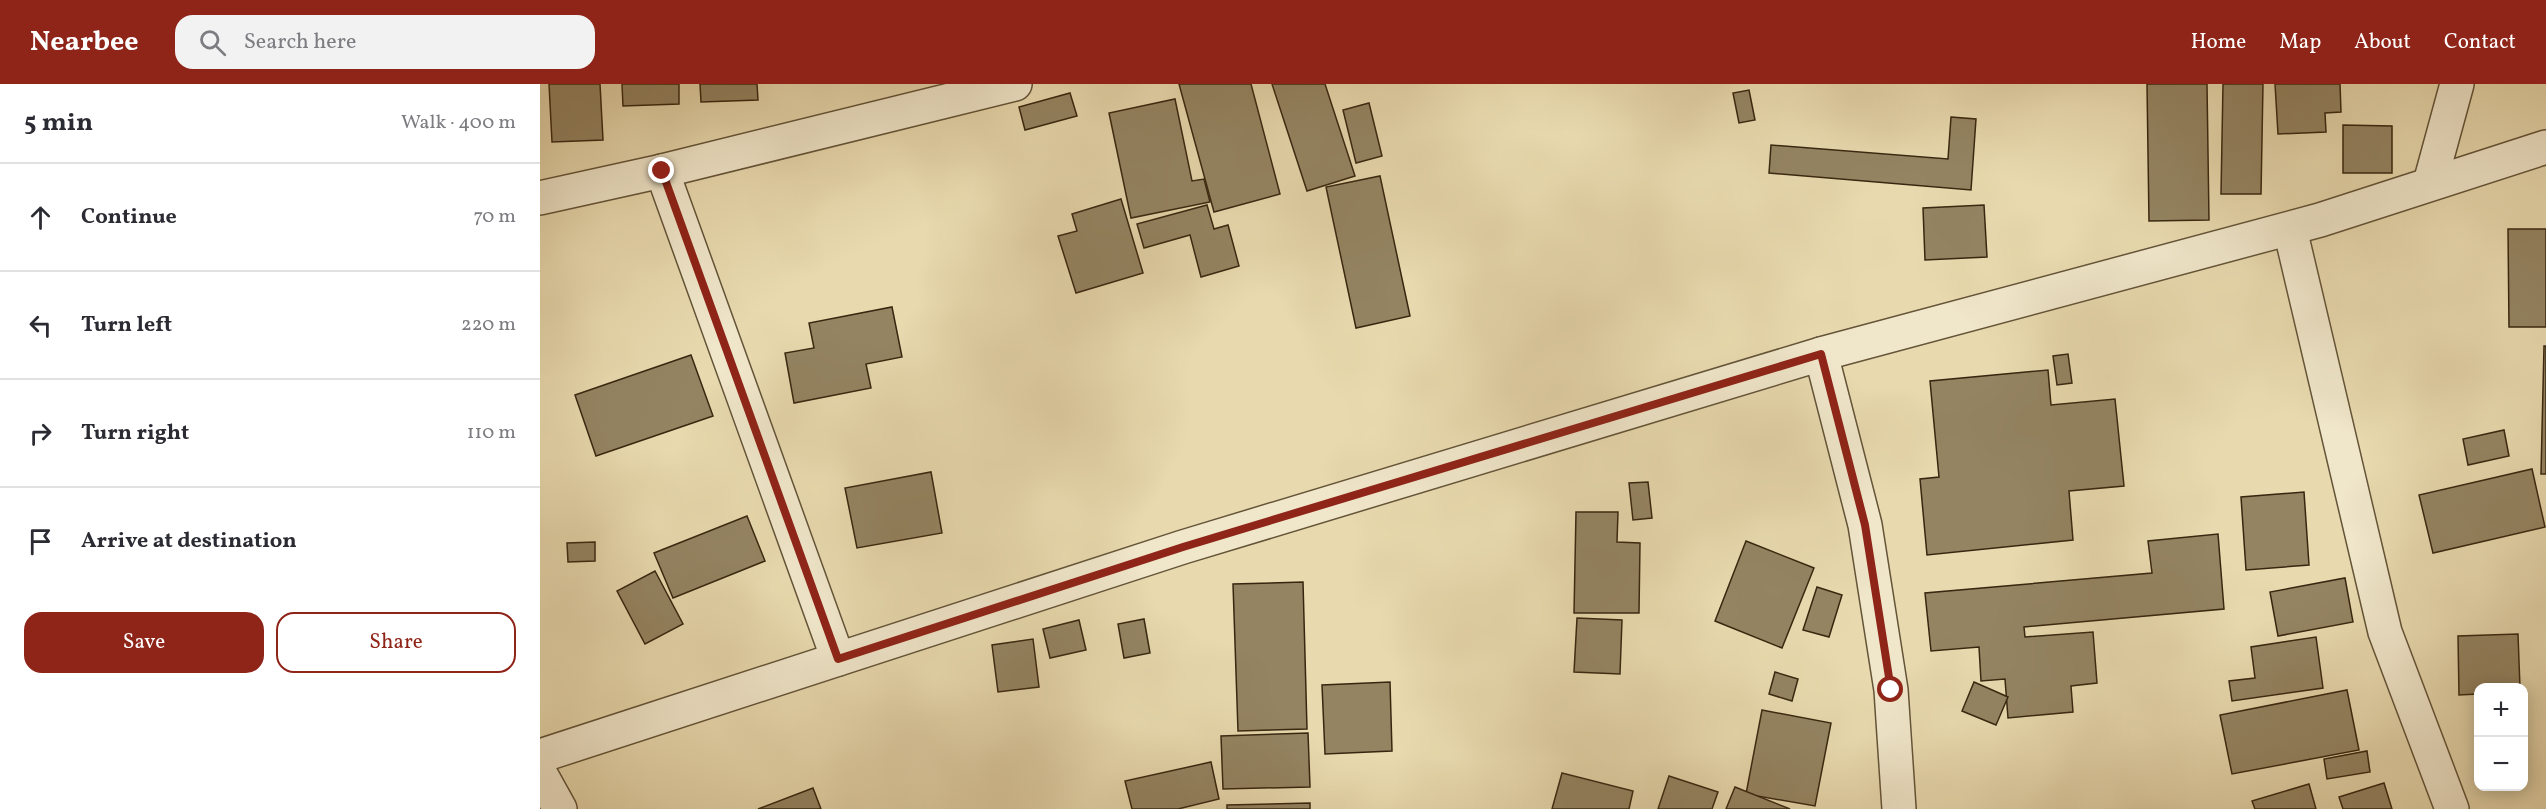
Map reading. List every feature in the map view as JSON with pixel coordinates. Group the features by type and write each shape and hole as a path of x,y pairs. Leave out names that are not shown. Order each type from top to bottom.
{"street":[{"path":"540,198 662,171 1015,84"},
{"path":"2430,183 2457,84"},
{"path":"540,756 1183,547 1821,354 2290,229 2546,147"},
{"path":"662,171 838,659"},
{"path":"2290,229 2385,632 2452,809"},
{"path":"1821,354 1865,525 1891,690 1899,809"},
{"path":"540,773 560,809"}],"building":[{"path":"549,84 600,84 603,140 552,142"},
{"path":"622,84 679,84 679,104 623,106"},
{"path":"700,84 757,84 758,100 701,102"},
{"path":"1179,84 1251,84 1280,194 1214,212"},
{"path":"1272,84 1325,84 1355,176 1307,191"},
{"path":"2147,84 2207,84 2209,220 2149,221"},
{"path":"2223,84 2263,84 2261,194 2221,194"},
{"path":"2275,84 2340,84 2341,112 2325,113 2326,132 2278,134"},
{"path":"1749,90 1755,120 1739,123 1733,93"},
{"path":"1070,93 1077,116 1025,130 1019,107"},
{"path":"1175,99 1192,181 1204,179 1210,202 1131,218 1109,113"},
{"path":"1369,103 1382,156 1356,163 1343,110"},
{"path":"1951,117 1976,119 1971,190 1769,173 1771,145 1948,159"},
{"path":"2343,125 2392,126 2392,173 2343,173"},
{"path":"1380,176 1410,316 1356,328 1326,187"},
{"path":"1121,199 1143,273 1076,293 1058,236 1077,231 1072,214"},
{"path":"1207,205 1214,229 1228,225 1239,266 1201,277 1190,235 1144,248 1137,224"},
{"path":"1984,205 1987,257 1925,260 1923,208"},
{"path":"2508,229 2546,229 2546,327 2509,327"},
{"path":"892,307 902,357 866,364 871,388 794,403 785,353 814,348 809,323"},
{"path":"2544,346 2546,346 2546,474 2541,474"},
{"path":"2068,354 2072,383 2057,385 2053,356"},
{"path":"691,355 713,416 596,456 575,395"},
{"path":"2048,370 2051,405 2115,399 2124,486 2069,491 2073,540 1927,555 1920,479 1939,477 1930,381"},
{"path":"2504,430 2509,456 2468,465 2463,439"},
{"path":"2532,469 2545,527 2433,553 2419,495"},
{"path":"931,472 942,533 857,548 845,488"},
{"path":"1648,482 1652,518 1633,520 1629,483"},
{"path":"2304,492 2309,565 2246,570 2241,497"},
{"path":"1576,512 1618,512 1617,542 1640,543 1639,613 1574,613"},
{"path":"747,516 765,561 673,598 654,553"},
{"path":"2218,534 2224,609 2024,627 2025,637 2093,632 2097,683 2071,686 2073,712 2008,718 2005,679 1981,681 1979,647 1931,651 1925,593 2152,573 2148,541"},
{"path":"1746,541 1814,568 1782,648 1715,621"},
{"path":"595,542 595,561 568,562 567,543"},
{"path":"655,571 683,624 645,644 617,591"},
{"path":"2345,578 2353,622 2278,636 2270,592"},
{"path":"1303,582 1307,729 1238,731 1233,584"},
{"path":"1817,587 1842,595 1829,637 1803,630"},
{"path":"1577,618 1622,620 1620,674 1574,672"},
{"path":"1144,619 1150,653 1124,658 1118,624"},
{"path":"1079,620 1086,650 1050,658 1043,629"},
{"path":"2518,634 2520,683 2474,683 2474,694 2459,695 2458,636"},
{"path":"2316,637 2323,688 2232,701 2229,681 2255,678 2251,647"},
{"path":"1033,639 1039,687 998,692 992,645"},
{"path":"1775,672 1798,679 1792,701 1769,694"},
{"path":"1390,682 1392,751 1325,754 1322,685"},
{"path":"1974,682 2008,697 1996,725 1962,711"},
{"path":"2347,690 2359,750 2232,774 2220,715"},
{"path":"1762,710 1831,723 1815,806 1746,794"},
{"path":"1308,733 1310,787 1223,789 1221,736"},
{"path":"2367,751 2370,772 2327,779 2324,759"},
{"path":"1211,762 1219,799 1178,809 1132,809 1125,781"},
{"path":"1562,773 1633,791 1629,809 1552,809"},
{"path":"1669,776 1718,792 1712,809 1658,809"},
{"path":"2384,783 2392,809 2343,809 2339,797"},
{"path":"2309,784 2316,809 2255,809 2252,801"},
{"path":"1735,787 1790,809 1726,809"},
{"path":"813,788 821,809 758,809"},
{"path":"1310,803 1310,809 1227,809 1227,805"}],"route":[{"path":"662,171 838,659 1183,547 1821,354 1865,525 1891,690"}]}
